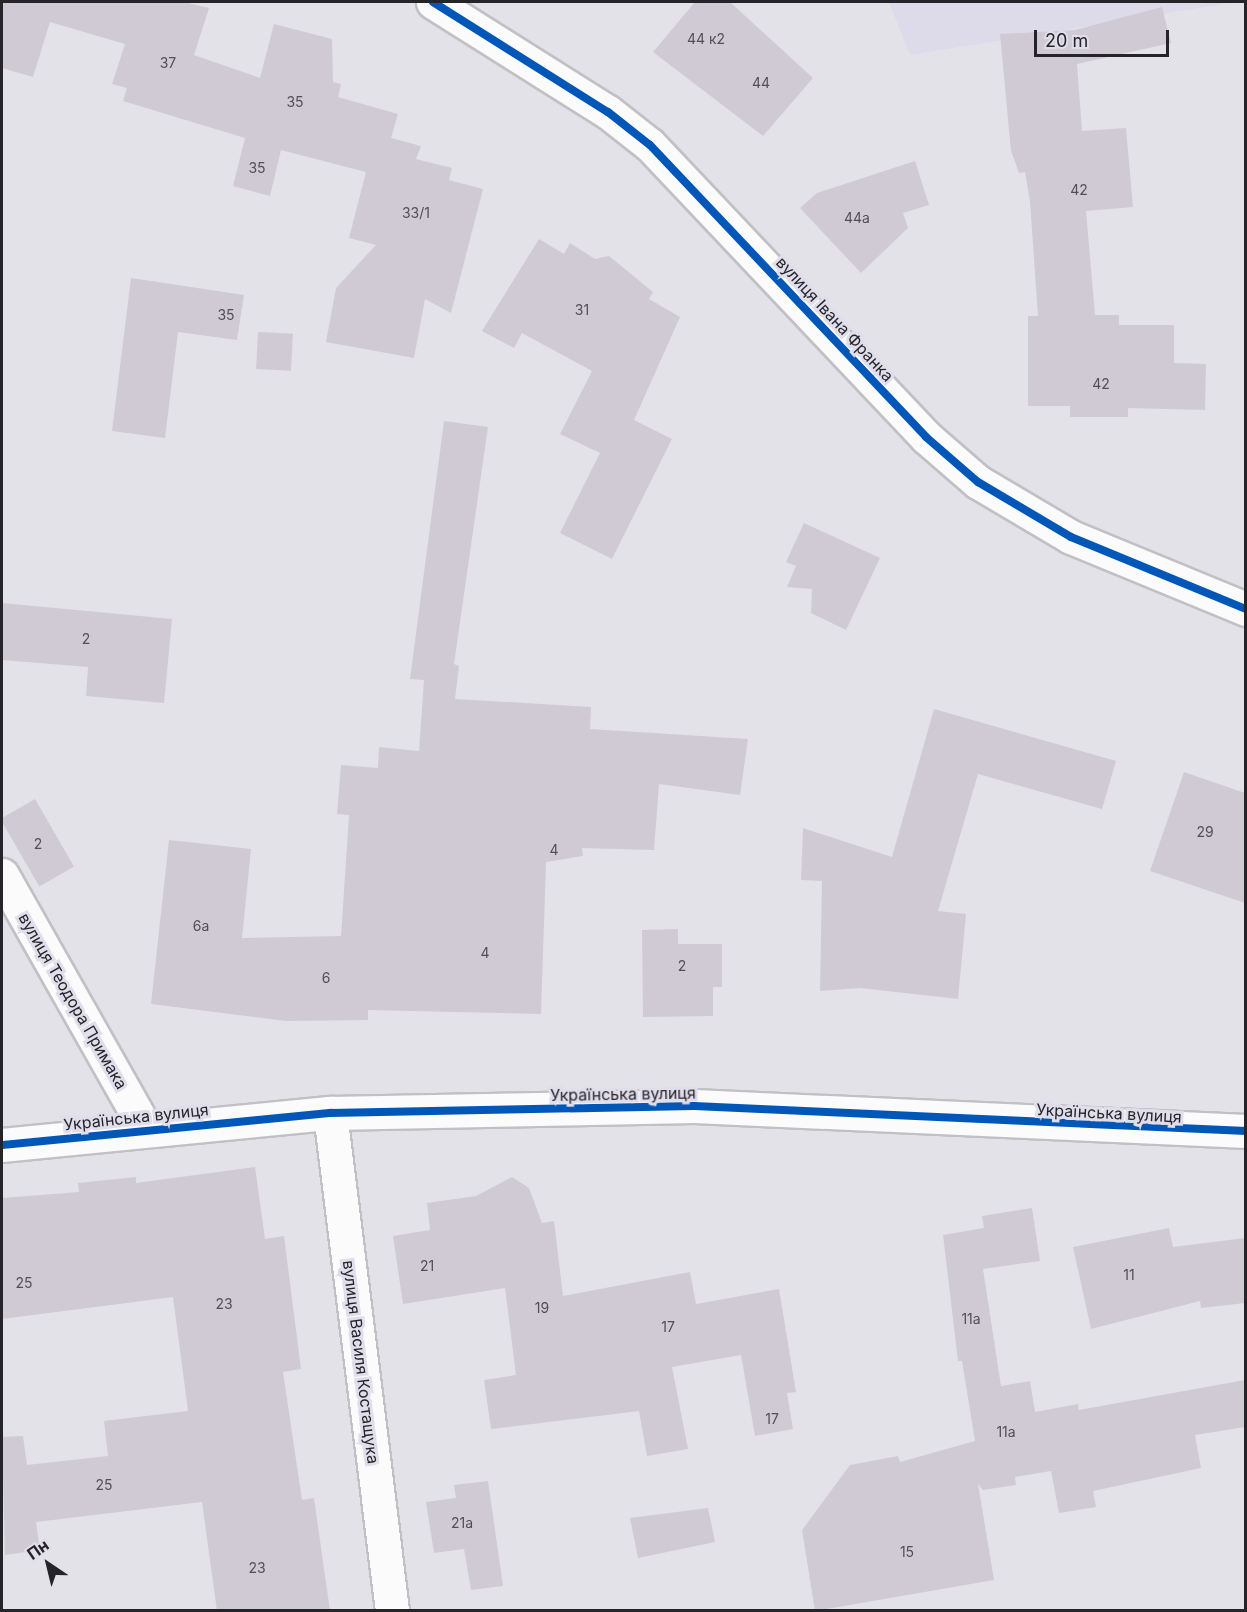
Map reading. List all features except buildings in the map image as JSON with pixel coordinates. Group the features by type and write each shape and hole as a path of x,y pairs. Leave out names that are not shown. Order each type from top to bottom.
{"street":[{"name":"вулиця Івана Франка","path":"433,2 608,112 650,145 926,437 978,482 1071,537 1245,609"},
{"name":"вулиця Теодора Примака","path":"2,875 145,1128"},
{"name":"Українська вулиця","path":"2,1145 145,1128 330,1113 694,1106 1245,1131"},
{"name":"вулиця Василя Костащука","path":"330,1113 392,1611"}],"shaded area":[{"path":"889,2 1235,2 910,55"}],"cycle path":[{"path":"433,2 608,112 650,145 926,437 978,482 1071,537 1246,609"},
{"path":"2,1145 330,1113 694,1106 1246,1131"}]}
